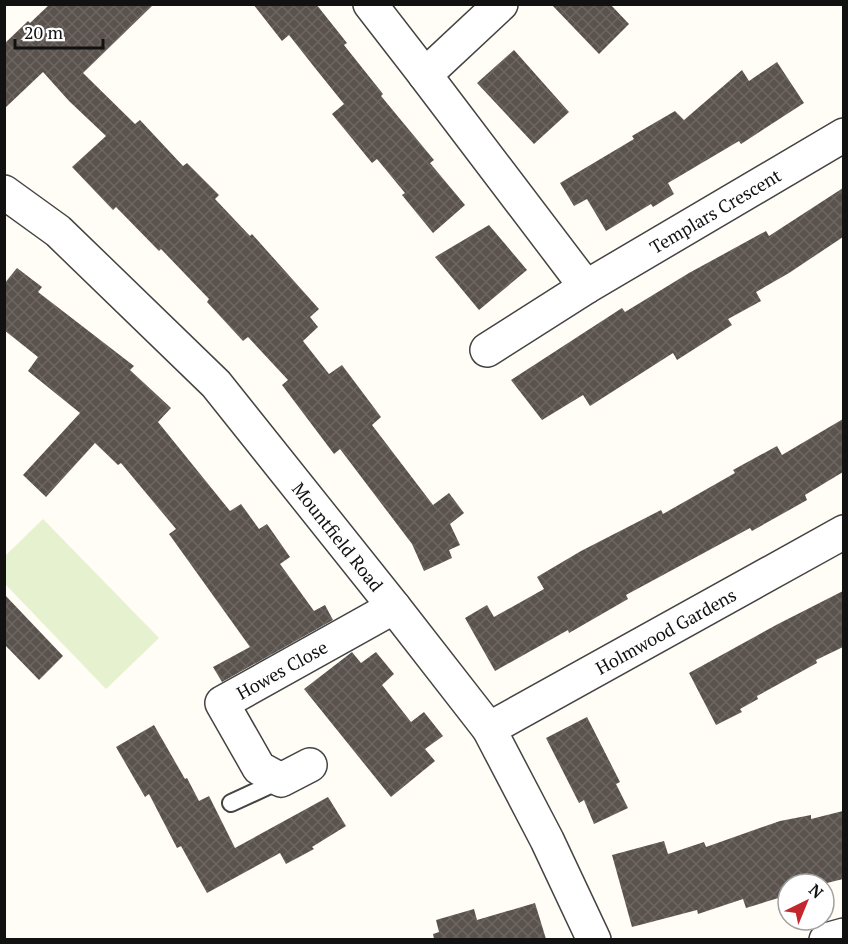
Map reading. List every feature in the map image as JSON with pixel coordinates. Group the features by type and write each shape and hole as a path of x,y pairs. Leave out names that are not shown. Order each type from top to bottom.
{"street":[{"path":"370,4 586,286"},
{"path":"425,75 501,4"},
{"name":"Templars Crescent","path":"487,350 586,286 843,135"},
{"name":"Mountfield Road","path":"4,192 58,231 216,384 393,607 489,729 547,840 594,939"},
{"name":"Holmwood Gardens","path":"489,729 843,532"},
{"name":"Howes Close","path":"281,780 259,768 222,703 393,607"},
{"path":"281,780 310,765"},
{"path":"826,939 843,935"}],"lane":[{"path":"231,803 281,780"}],"green space":[{"path":"43,519 159,638 106,689 5,584 5,556"}],"building":[{"path":"50,4 154,4 83,73 135,124 140,120 183,166 187,163 219,195 215,199 250,236 252,234 319,309 310,317 318,327 303,341 329,374 342,365 381,417 372,425 433,505 449,493 464,513 450,524 460,545 449,550 452,558 424,571 412,544 340,449 334,454 282,385 288,380 248,337 243,341 207,302 209,299 161,249 159,251 116,207 113,210 72,167 106,136 69,101 43,72 4,109 4,44"},
{"path":"253,4 316,4 347,43 344,45 383,94 381,96 434,160 430,163 465,205 433,233 402,195 405,193 377,159 372,163 332,114 344,104 289,35 282,41"},
{"path":"551,4 610,4 629,24 599,54"},
{"path":"514,50 569,112 534,144 477,83"},
{"path":"777,62 804,103 741,144 739,141 668,183 674,194 653,207 651,204 606,231 587,199 574,206 560,183 634,139 632,136 675,111 684,120 742,70 749,81"},
{"path":"843,188 843,237 756,292 761,301 728,319 732,325 677,360 673,353 590,406 583,395 542,420 511,380 622,308 625,312 689,273 766,231 769,236"},
{"path":"489,225 527,270 479,310 435,257"},
{"path":"17,268 42,287 38,292 134,366 130,370 171,408 158,422 230,511 241,504 259,529 267,524 290,557 280,564 314,611 325,605 333,620 222,682 213,667 250,647 169,534 176,529 121,463 118,465 95,443 46,497 23,475 80,413 28,371 38,357 4,330 4,284"},
{"path":"843,419 843,472 805,495 807,500 752,531 750,528 626,595 628,599 569,633 568,630 495,671 465,618 487,605 494,617 544,589 537,577 581,551 661,510 663,514 735,473 733,470 777,446 782,455"},
{"path":"843,591 843,647 816,660 817,663 757,696 758,699 740,709 742,712 716,725 689,673"},
{"path":"4,594 63,656 39,680 4,644"},
{"path":"352,652 361,663 376,652 394,674 382,685 411,722 424,712 443,736 425,749 435,761 391,797 304,689"},
{"path":"587,717 620,782 616,784 628,808 594,824 584,800 579,803 546,738"},
{"path":"154,725 199,801 209,796 235,848 328,797 346,826 312,847 314,849 286,864 280,853 207,893 181,846 177,848 149,794 145,797 116,747"},
{"path":"843,811 843,879 836,881 836,872 776,872 776,899 746,908 743,899 698,914 697,910 632,927 612,855 664,841 668,854 704,842 706,847 780,821 811,815 811,819"},
{"path":"535,903 546,939 434,939 433,934 439,932 436,920 474,909 477,920"}]}
